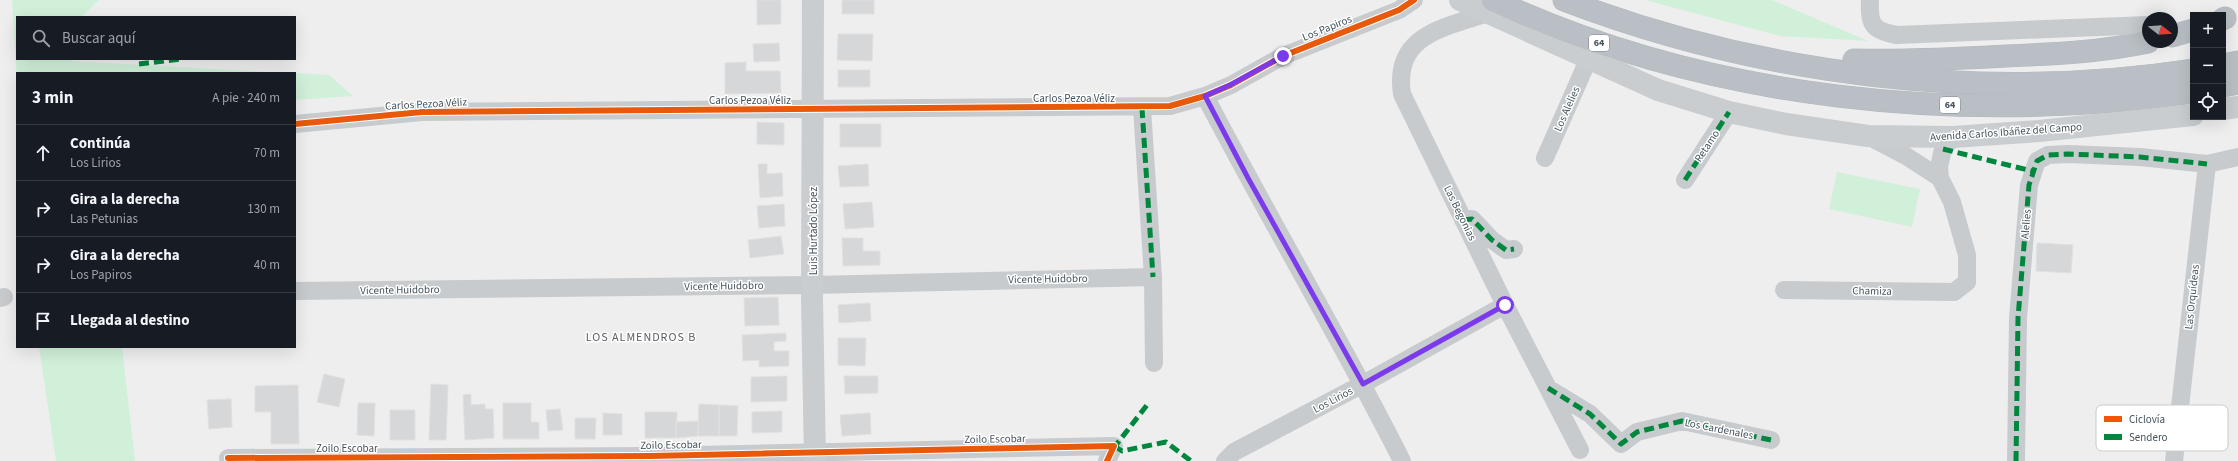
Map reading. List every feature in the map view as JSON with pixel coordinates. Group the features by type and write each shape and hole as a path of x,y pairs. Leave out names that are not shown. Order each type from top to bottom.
{"highway":[{"name":"64","path":"1564,0 1634,25 1693,42 1757,56 1872,75 1973,83 2085,81 2190,70"},
{"name":"Avenida Carlos Ibáñez del Campo","path":"1491,7 1544,22 1595,41 1708,72 1767,84 1843,96 1967,106 2092,104 2190,92"},
{"path":"2178,34 2190,31"},
{"path":"1757,56 1894,61 2083,51 2142,43"},
{"path":"2226,64 2238,62"},
{"path":"2226,86 2238,84"}],"main road":[{"name":"Luis Hurtado López","path":"813,0 812,110 815,457"},
{"name":"Avenida Carlos Ibáñez del Campo","path":"1460,0 1491,7 1588,60 1658,90 1729,112 1786,124 1868,136 1953,137 2060,129 2190,114"},
{"path":"2226,109 2238,107"}],"street":[{"name":"Los Papiros","path":"1205,96 1230,85 1283,56 1399,10 1414,0"},
{"path":"1870,0 1870,18 1873,26 1880,31 1897,35 2142,25"},
{"name":"Las Begonias","path":"1491,7 1418,40 1408,51 1402,66 1400,80 1402,94 1505,305 1580,450"},
{"path":"2178,23 2190,22"},
{"name":"Los Alelies","path":"1545,158 1588,60"},
{"name":"Carlos Pezoa Véliz","path":"296,124 422,112 1142,108 1170,106 1205,96"},
{"path":"1205,96 1248,178 1363,384 1402,461"},
{"path":"1142,108 1153,277 1154,363"},
{"name":"Retamo","path":"1685,180 1729,112"},
{"path":"1868,136 1906,156 1940,178"},
{"path":"1940,178 1939,167 1943,149 1953,137"},
{"name":"Alelies","path":"2016,461 2018,318 2029,185 2037,161 2048,155 2068,154 2140,157 2207,164"},
{"path":"2207,164 2238,157"},
{"name":"Las Orquídeas","path":"2180,405 2207,164"},
{"name":"Chamiza","path":"1784,290 1954,292 1967,282 1967,255 1952,202 1940,178"},
{"path":"1463,220 1472,219 1492,240 1506,250 1514,249"},
{"name":"Vicente Huidobro","path":"296,291 813,285 1153,277"},
{"name":"Los Lirios","path":"1225,461 1234,452 1363,384 1505,305"},
{"name":"Los Cardenales","path":"1548,388 1590,414 1620,444 1637,432 1682,421 1771,440"},
{"name":"Las Orquídeas","path":"2174,461 2175,451"},
{"name":"Zoilo Escobar","path":"228,458 815,457 1110,453"}],"green space":[{"path":"12,0 99,0 83,16 16,16 16,60 72,60 269,72 16,72"},
{"path":"1645,0 1772,0 1868,41 1780,36"},
{"path":"296,73 329,75 353,96 296,100"},
{"path":"1837,172 1920,189 1912,227 1829,209"},
{"path":"39,348 122,348 135,461 56,461"}],"building":[{"path":"757,0 781,0 781,24 757,25"},
{"path":"842,0 874,0 874,14 842,14"},
{"path":"838,34 873,34 872,61 837,60"},
{"path":"779,43 780,61 754,62 753,44"},
{"path":"746,62 746,71 780,71 781,93 725,94 725,63"},
{"path":"838,70 870,70 870,87 838,87"},
{"path":"757,122 784,123 784,145 757,144"},
{"path":"840,124 881,124 881,147 840,147"},
{"path":"758,164 767,164 767,174 782,173 783,196 760,198"},
{"path":"868,164 869,186 840,187 838,166"},
{"path":"872,202 874,227 845,229 843,204"},
{"path":"784,204 785,226 759,228 757,206"},
{"path":"781,236 784,254 750,258 748,240"},
{"path":"842,238 863,238 863,251 880,251 880,265 843,266"},
{"path":"2037,243 2073,245 2071,273 2036,271"},
{"path":"778,297 779,325 745,326 744,298"},
{"path":"870,303 871,321 839,323 838,305"},
{"path":"786,333 786,341 774,342 774,351 789,351 789,366 759,367 759,360 743,361 742,335"},
{"path":"838,338 866,338 865,366 838,365"},
{"path":"324,374 345,379 339,407 317,402"},
{"path":"787,376 787,401 751,402 751,377"},
{"path":"844,376 878,376 878,393 845,394"},
{"path":"431,384 448,385 446,440 429,440"},
{"path":"298,385 299,444 271,444 271,412 255,412 255,386"},
{"path":"471,394 471,405 485,404 485,409 493,409 494,438 465,440 463,395"},
{"path":"231,399 232,427 209,429 207,400"},
{"path":"358,403 375,403 374,436 357,435"},
{"path":"503,403 531,403 531,422 539,422 539,439 503,439"},
{"path":"699,404 719,405 719,436 698,436"},
{"path":"719,405 738,406 737,436 719,436"},
{"path":"560,409 563,430 548,431 546,410"},
{"path":"390,410 415,410 415,440 390,440"},
{"path":"782,411 782,432 752,433 752,412"},
{"path":"645,412 677,412 676,438 645,438"},
{"path":"603,413 622,414 622,435 603,435"},
{"path":"870,413 871,434 842,436 840,415"},
{"path":"575,418 596,418 595,439 575,439"},
{"path":"698,421 698,436 676,438 676,422"}],"marked path":[{"path":"139,64 173,60"},
{"path":"1142,108 1153,277"},
{"path":"1685,180 1729,112"},
{"path":"1943,149 2032,171"},
{"path":"2016,461 2018,318 2029,185 2037,161 2048,155 2068,154 2140,157 2207,164"},
{"path":"1463,220 1472,219 1492,240 1506,250 1514,249"},
{"path":"1548,388 1590,414 1621,444 1637,432 1682,421 1771,440"},
{"path":"1113,449 1147,405"},
{"path":"1114,446 1122,451 1166,442 1191,461"}],"cycle path":[{"path":"296,124 422,112 1170,106 1205,96 1231,85 1283,56 1399,10 1414,0"},
{"path":"228,458 651,456 1114,446 1107,461"}],"district":[{"name":"LOS ALMENDROS B","path":"641,337"}],"route":[{"path":"1283,56 1230,85 1205,96 1248,178 1363,384 1505,305"}]}
